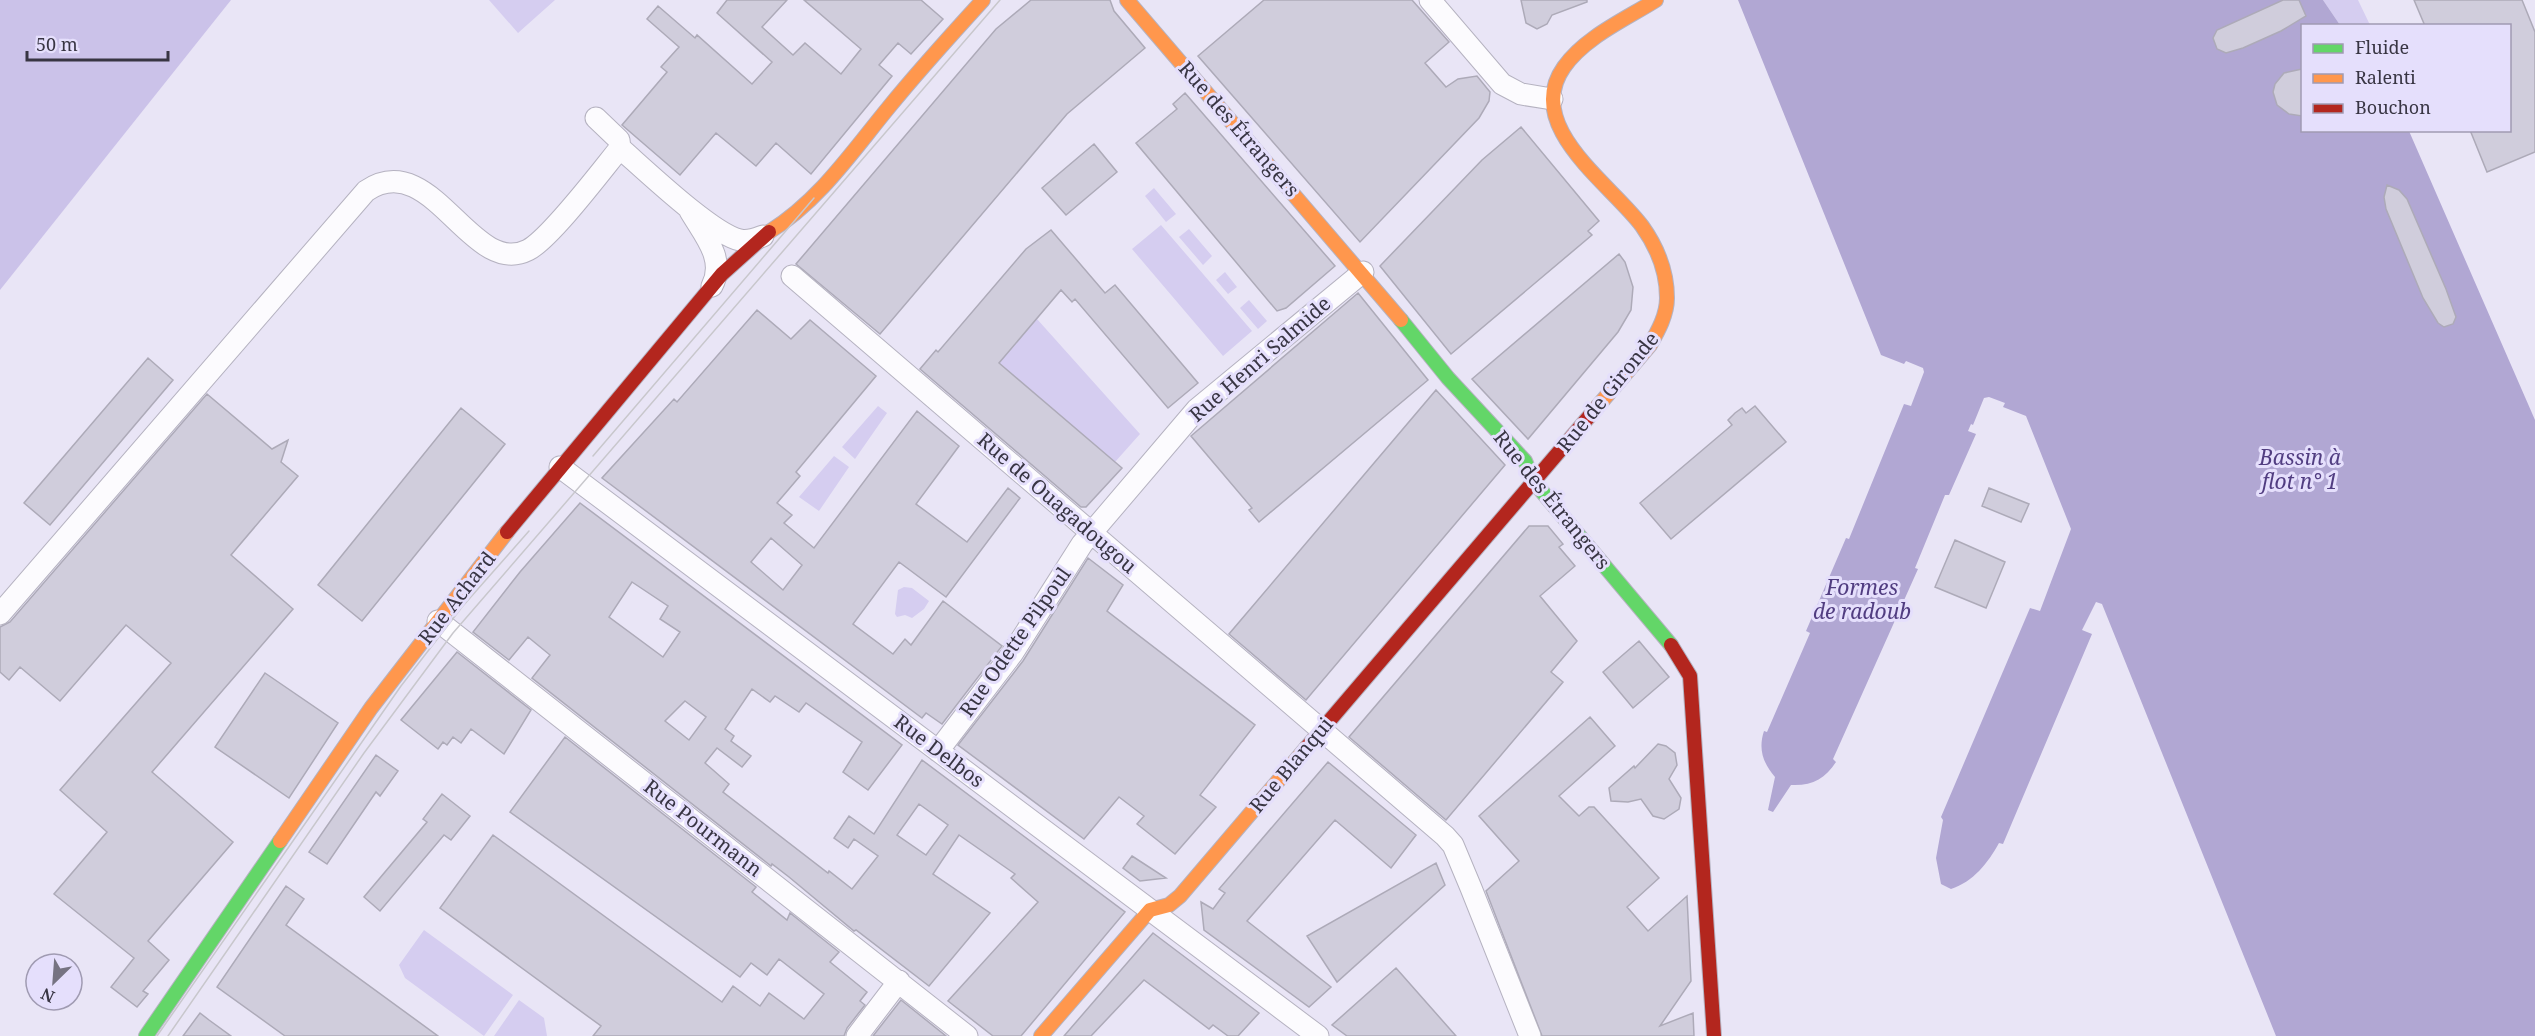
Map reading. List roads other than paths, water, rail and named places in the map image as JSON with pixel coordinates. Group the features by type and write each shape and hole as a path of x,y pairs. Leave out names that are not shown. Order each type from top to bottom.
{"street":[{"name":"Rue Achard","path":"146,1036 345,742 560,467 732,264 763,236 793,218 814,198 920,69 982,0"},
{"name":"Rue des Étrangers","path":"1127,0 1363,272 1448,378 1526,461 1534,482 1677,653 1690,676 1714,1036"},
{"path":"1430,0 1502,84 1521,94 1552,99 1563,67 1575,54 1656,0"},
{"name":"Rue de Gironde","path":"1534,482 1650,345 1660,327 1667,297 1666,279 1659,257 1648,237 1568,139 1555,118 1552,99"},
{"path":"596,118 619,140 620,148 687,206 735,238 747,241 763,236"},
{"path":"0,614 366,191 389,182 418,187 491,248 507,253 524,252 541,240 620,148"},
{"path":"687,206 716,257 716,276 711,289"},
{"name":"Rue Henri Salmide","path":"1091,533 1197,410 1363,272"},
{"name":"Rue de Ouagadougou","path":"792,276 1453,845 1530,1036"},
{"name":"Rue Delbos","path":"560,467 1318,1036"},
{"name":"Rue Blanqui","path":"1041,1036 1150,910 1169,905 1180,896 1534,482"},
{"name":"Rue Odette Pilpoul","path":"938,751 1012,654 1091,533"},
{"name":"Rue Pourmann","path":"438,621 967,1036"},
{"path":"857,1036 899,981"}],"water":[{"name":"Bassin à flot n° 1","path":"1738,0 2323,0 2339,24 2301,24 2301,132 2409,132 2535,420 2535,1036 2276,1036 2102,604 2096,602 2082,630 2092,634 2003,844 1999,843 1985,864 1966,882 1951,889 1941,884 1936,858 1943,820 1941,817 2030,608 2040,611 2071,529 2026,416 2003,407 2005,403 1989,397 1984,398 1973,425 1971,424 1968,431 1976,434 1949,495 1945,495 1915,568 1918,569 1833,759 1836,762 1827,773 1812,783 1791,785 1773,812 1768,810 1775,777 1763,756 1764,731 1767,732 1810,633 1806,631 1846,538 1849,539 1904,404 1911,406 1924,372 1923,368 1906,361 1904,364 1881,355"}],"tram line":[{"path":"168,1036 364,753 453,633 1000,0"},
{"path":"593,456 814,198"},
{"path":"157,1036 401,686 462,607 529,531"}],"water label":[{"name":"Formes de radoub","path":"1862,600"}]}
